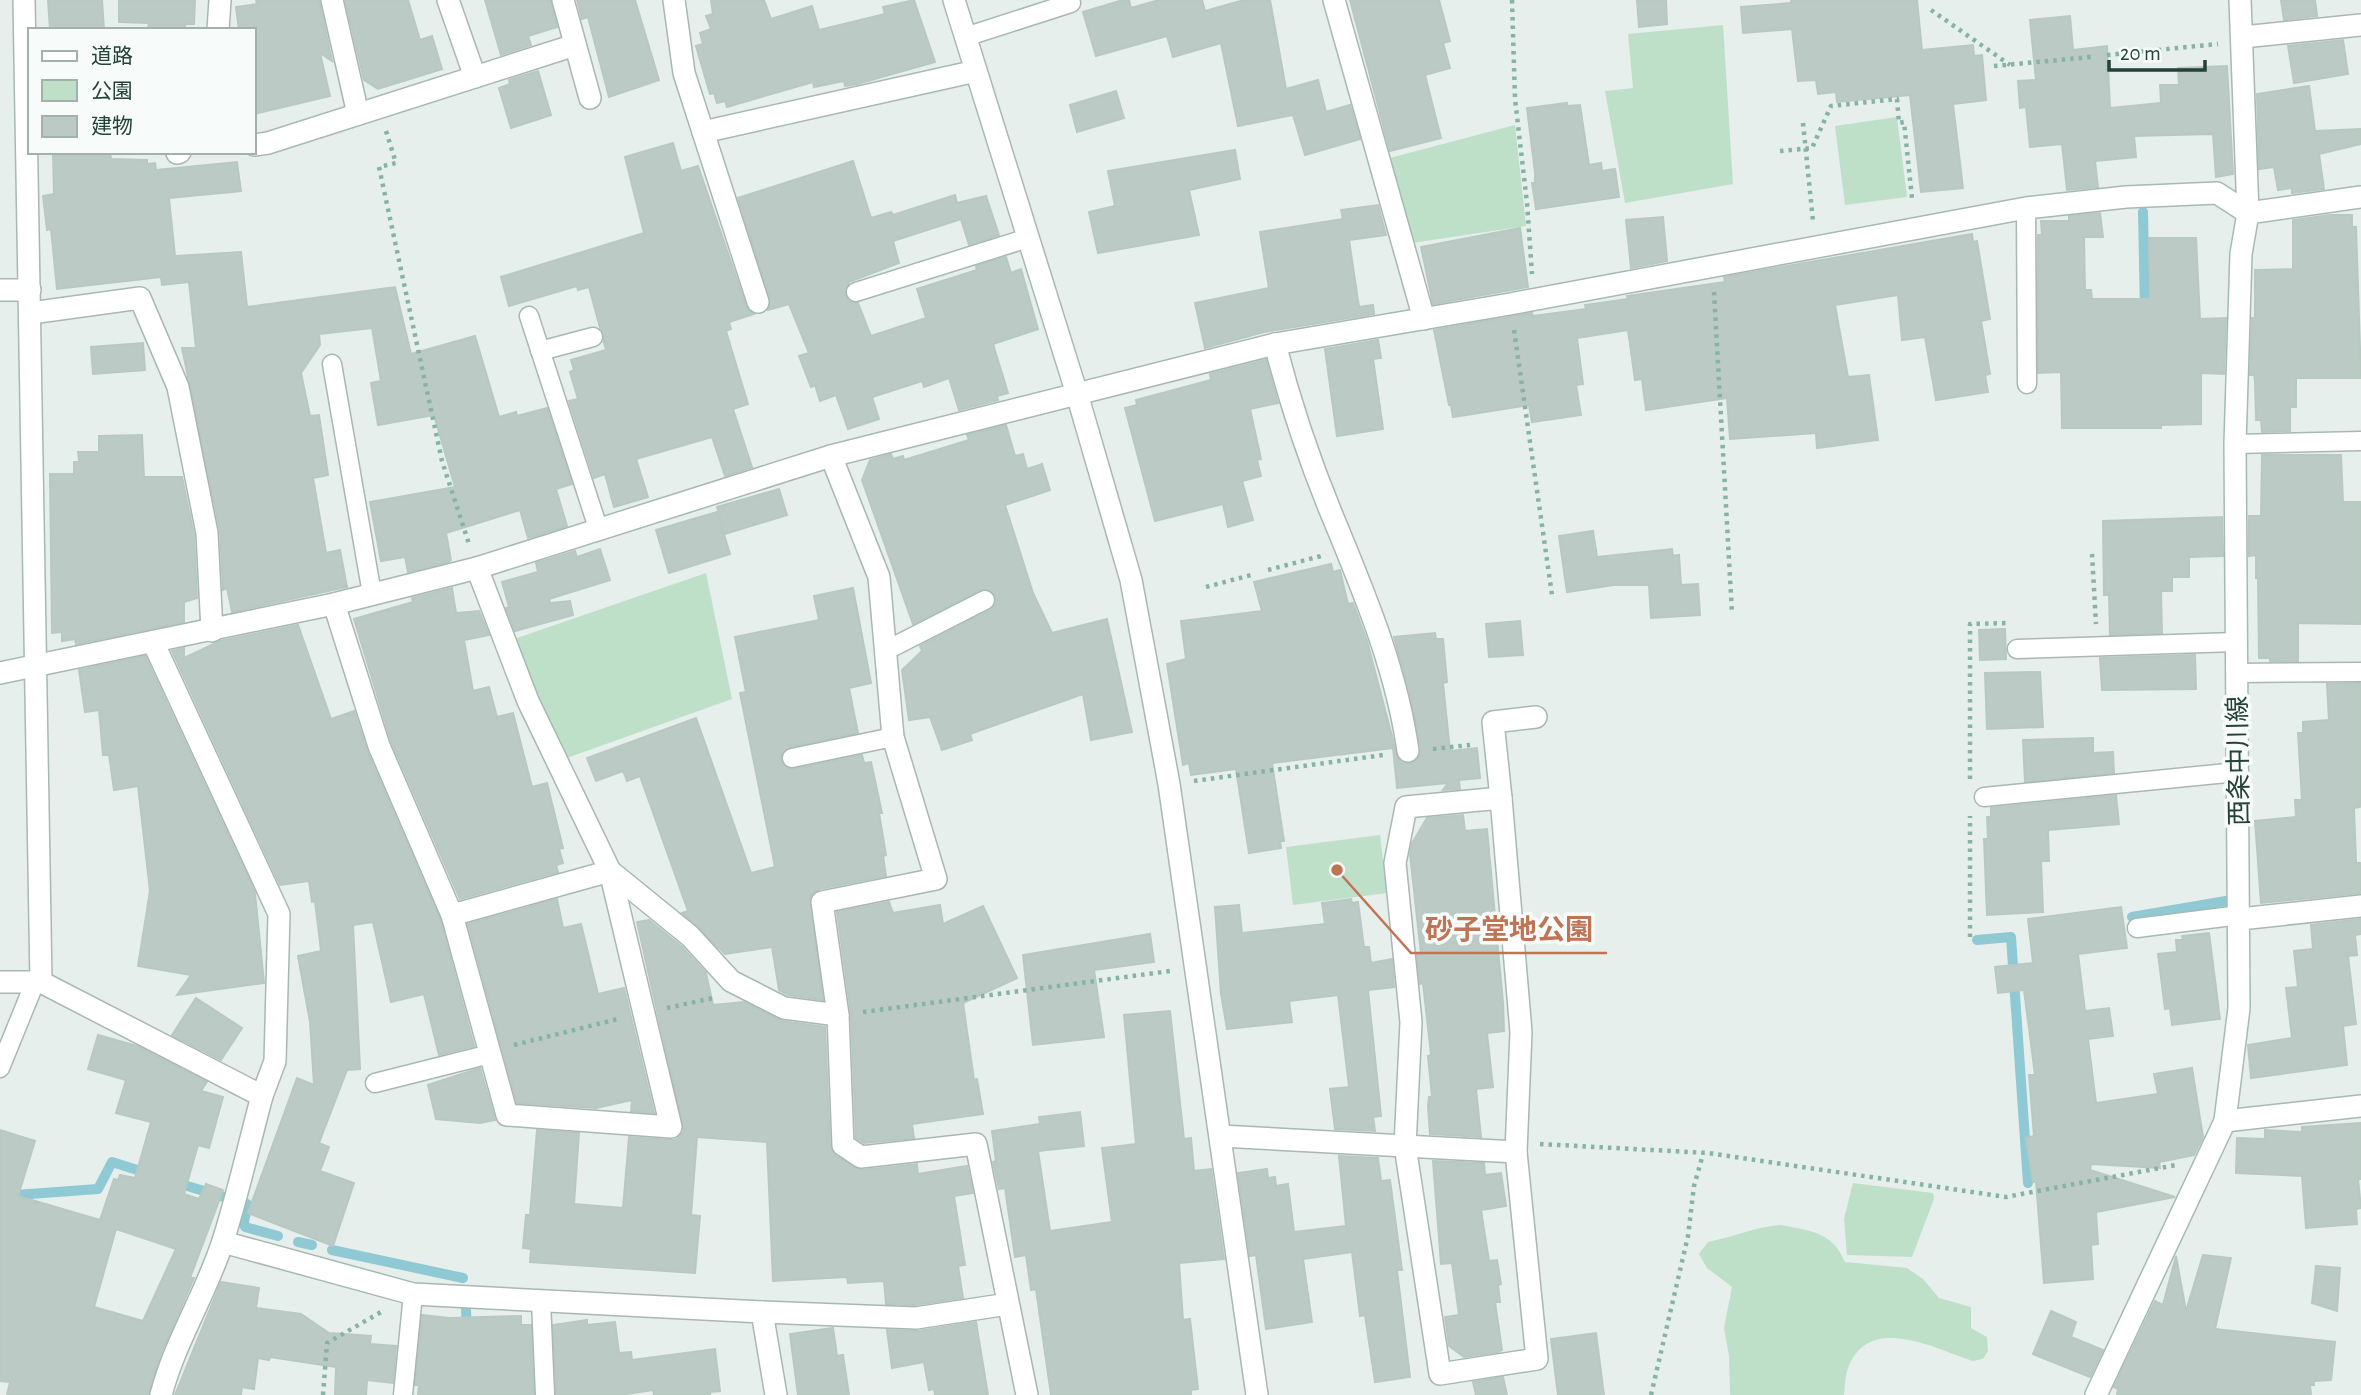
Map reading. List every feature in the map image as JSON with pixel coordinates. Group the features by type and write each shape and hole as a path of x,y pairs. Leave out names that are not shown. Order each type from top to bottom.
{"street":[{"path":"24,0 37,664 38,982"},
{"path":"218,28 220,0"},
{"path":"332,0 369,111"},
{"path":"448,0 475,77"},
{"path":"563,0 590,98"},
{"path":"674,0 684,73 758,302"},
{"path":"954,0 1077,394 1131,580 1169,784 1257,1395"},
{"path":"1334,0 1424,319"},
{"name":"西条中川線","path":"2096,1395 2225,1121 2239,1008 2235,444 2241,254 2248,213 2240,0"},
{"path":"2243,39 2361,25"},
{"path":"256,145 575,45"},
{"path":"703,132 976,71"},
{"path":"0,673 212,631 477,568 831,456 1275,344 1510,304 2026,208 2126,197 2217,193 2248,213 2361,197"},
{"path":"0,290 30,290"},
{"path":"31,313 140,298 178,387 207,533 212,631"},
{"path":"1275,344 1289,399 1376,621 1402,711 1408,751"},
{"path":"831,456 878,577 893,737 936,879 822,902 838,1015 843,1145 861,1157 976,1144 1027,1395"},
{"path":"334,604 379,746 452,915 507,1115 671,1127 610,871 527,701 477,568"},
{"path":"153,642 279,914 275,1061 261,1096 223,1242 202,1294 181,1335 161,1395"},
{"path":"1501,798 1406,807 1395,863 1411,1022 1405,1146 1440,1374 1537,1359 1516,1147 1521,1032 1501,798 1493,722 1536,717"},
{"path":"452,915 610,871"},
{"path":"610,871 690,936 732,981 784,1008 838,1015"},
{"path":"2240,917 2361,906"},
{"path":"0,982 38,982 261,1096"},
{"path":"2225,1121 2361,1106"},
{"path":"1221,1136 1405,1146 1516,1147"},
{"path":"223,1242 412,1294 916,1318 1008,1304"},
{"path":"762,1312 775,1395"}],"lane":[{"path":"965,37 1071,2"},
{"path":"2026,208 2028,384"},
{"path":"856,292 1028,238"},
{"path":"529,316 599,531"},
{"path":"540,351 593,337"},
{"path":"332,364 372,594"},
{"path":"2235,444 2361,441"},
{"path":"885,651 985,600"},
{"path":"2017,649 2236,642"},
{"path":"2236,673 2361,672"},
{"path":"792,758 893,737"},
{"path":"1977,792 2238,772"},
{"path":"2137,928 2240,917"},
{"path":"0,1068 38,982"},
{"path":"375,1083 490,1054"},
{"path":"403,1395 412,1294"},
{"path":"541,1301 545,1395"}],"path":[{"path":"1512,0 1515,99 1527,203 1533,299"},
{"path":"1930,10 2010,65"},
{"path":"2107,55 2243,39"},
{"path":"1994,66 2091,57"},
{"path":"1780,151 1812,148 1831,106 1897,99 1899,123 1904,122 1912,198"},
{"path":"369,111 396,163 379,167 443,461 477,568"},
{"path":"1802,123 1815,246"},
{"path":"1713,265 1732,612"},
{"path":"1510,304 1552,595"},
{"path":"1268,570 1346,549"},
{"path":"2092,554 2097,646"},
{"path":"1206,587 1251,575"},
{"path":"2082,622 2096,622"},
{"path":"1977,792 1970,624 2012,623"},
{"path":"1169,784 1408,751 1495,743"},
{"path":"1970,815 1970,937"},
{"path":"838,1015 1196,968"},
{"path":"1516,1147 1703,1154 2006,1197 2171,1165 2204,1169"},
{"path":"1651,1395 1688,1236 1694,1186 1703,1154"},
{"path":"323,1395 327,1343 412,1294"}],"green space":[{"path":"1723,25 1733,184 1625,203 1605,91 1633,88 1628,34"},
{"path":"1897,117 1907,197 1845,205 1835,126"},
{"path":"1515,125 1526,226 1412,243 1386,159"},
{"path":"706,573 732,699 564,759 514,639"},
{"path":"1380,835 1387,893 1293,905 1286,847"},
{"path":"1853,1183 1933,1193 1934,1199 1912,1257 1847,1255 1844,1219"},
{"path":"1781,1225 1811,1231 1827,1238 1845,1262 1907,1268 1923,1279 1939,1298 1971,1307 1971,1328 1987,1337 1988,1351 1983,1359 1973,1361 1921,1343 1886,1338 1871,1342 1858,1351 1847,1371 1844,1395 1730,1395 1729,1356 1724,1328 1732,1287 1707,1268 1699,1254 1708,1242"}],"building":[{"path":"48,0 102,0 104,28 50,28"},
{"path":"119,0 195,0 194,24 185,24 185,28 148,28 149,23 119,22"},
{"path":"256,0 319,0 332,61 320,53 330,96 256,114 256,28 239,28 236,7 257,4"},
{"path":"345,0 408,0 420,40 432,36 442,69 378,89 364,80"},
{"path":"485,0 550,0 557,27 528,36 531,45 501,55"},
{"path":"577,0 635,0 659,80 609,97 588,17 582,19"},
{"path":"711,0 764,0 771,19 812,6 819,30 885,14 883,7 914,0 935,62 845,86 844,81 814,87 813,82 727,107 725,101 717,103 714,93 710,94 696,46 703,44 700,33 711,29 706,16 713,14"},
{"path":"1129,0 1131,8 1159,0 1202,0 1205,11 1244,0 1270,0 1286,89 1318,80 1326,112 1350,105 1360,139 1305,155 1293,115 1238,126 1221,43 1173,57 1167,36 1096,56 1083,12"},
{"path":"1350,0 1439,0 1450,41 1443,43 1450,68 1425,75 1441,138 1390,151"},
{"path":"1637,0 1666,0 1667,24 1639,27"},
{"path":"1791,0 1917,0 1922,50 1973,45 1974,56 1982,55 1986,100 1953,104 1963,188 1921,192 1910,95 1837,102 1836,92 1818,94 1816,80 1798,81 1792,29 1743,33 1741,7 1791,3"},
{"path":"2281,0 2315,0 2317,16 2284,20"},
{"path":"2070,16 2073,50 2107,46 2110,108 2161,103 2160,85 2179,85 2178,68 2227,66 2233,174 2216,177 2213,134 2134,136 2136,157 2095,161 2098,187 2067,190 2062,144 2030,147 2026,107 2020,108 2018,81 2036,80 2030,20"},
{"path":"2343,40 2348,74 2294,83 2288,46"},
{"path":"538,71 551,115 511,128 499,88 510,84 509,80"},
{"path":"2309,86 2315,131 2361,129 2361,144 2319,154 2324,189 2292,193 2292,188 2278,190 2274,167 2259,169 2257,94"},
{"path":"1116,91 1124,118 1077,132 1070,105"},
{"path":"1567,103 1567,106 1580,105 1589,165 1601,163 1602,171 1615,169 1619,197 1536,209 1532,183 1535,183 1535,173 1527,108"},
{"path":"673,143 681,171 698,166 746,306 754,314 729,322 731,329 726,331 748,404 733,409 752,467 725,476 712,437 636,459 648,497 614,507 605,474 594,478 569,401 578,399 570,372 574,370 571,360 606,350 589,287 578,290 577,286 509,306 501,277 644,233 625,157"},
{"path":"1235,150 1240,179 1189,190 1199,235 1098,253 1089,212 1115,206 1108,171"},
{"path":"53,154 110,154 111,159 147,160 147,164 155,163 156,170 237,162 241,191 169,198 175,256 241,252 247,307 395,287 411,354 475,336 499,417 516,412 517,416 547,408 572,484 556,489 567,526 528,538 520,510 446,533 451,560 448,562 408,572 405,557 381,561 370,502 455,487 434,415 378,425 371,383 381,381 372,328 319,334 320,345 301,373 310,416 319,415 328,475 313,478 326,553 340,550 347,587 232,612 227,588 223,590 220,531 182,348 196,348 189,282 162,285 161,277 57,289 51,229 47,230 43,196 54,194"},
{"path":"853,161 871,218 891,212 893,215 955,195 957,203 986,196 999,235 969,245 961,219 893,241 899,263 849,282 845,295 849,301 858,303 871,336 926,318 917,289 977,270 976,266 1006,257 1011,273 1021,269 1038,329 993,344 1008,393 997,396 998,400 959,410 949,378 924,387 922,381 872,397 879,419 848,429 836,395 820,401 815,385 811,387 799,356 809,353 789,304 768,310 770,298 738,198"},
{"path":"1378,205 1386,235 1349,240 1359,307 1373,305 1374,314 1264,332 1205,348 1195,303 1269,288 1260,232 1343,219 1341,210"},
{"path":"2100,213 2103,237 2084,237 2085,290 2091,290 2092,299 2150,299 2149,238 2196,238 2200,319 2226,318 2224,374 2201,373 2201,424 2161,425 2161,428 2062,428 2061,372 2038,373 2038,235 2042,235 2041,221 2069,221 2069,216"},
{"path":"2352,215 2352,227 2356,227 2361,378 2296,378 2296,407 2290,407 2290,431 2262,432 2261,420 2256,420 2254,375 2250,375 2252,318 2255,318 2255,270 2293,269 2293,220"},
{"path":"1663,217 1667,261 1631,268 1626,220"},
{"path":"1520,228 1528,287 1433,304 1421,247"},
{"path":"1972,234 1973,242 1977,241 1990,319 1981,321 1990,374 1985,375 1988,392 1936,400 1925,337 1902,340 1898,295 1835,305 1848,377 1869,375 1878,440 1817,448 1816,433 1730,439 1727,398 1646,410 1642,379 1635,380 1628,330 1577,338 1583,384 1576,385 1581,415 1532,422 1529,405 1453,417 1434,330 1532,313 1533,316 1586,309 1585,305 1628,299 1627,296 1725,282 1724,277"},
{"path":"1378,340 1381,358 1373,359 1383,429 1337,436 1325,349"},
{"path":"143,343 145,370 93,374 91,347"},
{"path":"1266,360 1278,403 1250,409 1261,459 1257,460 1261,476 1242,481 1253,520 1228,527 1223,504 1155,521 1125,408 1137,405 1136,400 1211,380 1210,374"},
{"path":"1006,425 1015,456 1023,454 1027,469 1042,464 1050,490 1005,505 1033,593 1052,633 1107,619 1132,732 1091,740 1083,694 970,734 972,740 942,750 930,717 909,720 902,670 922,651 920,646 990,610 996,600 992,591 980,590 913,624 862,480 870,460 891,454 893,459 903,456 904,460 969,440 967,435"},
{"path":"142,435 144,477 182,477 194,535 197,598 184,602 184,622 76,644 75,639 62,641 62,632 52,633 50,474 74,474 74,462 79,462 78,452 99,452 99,436"},
{"path":"2262,455 2341,455 2343,502 2361,502 2361,624 2298,623 2298,661 2270,661 2270,658 2259,658 2258,578 2256,555 2249,556 2249,516 2261,516"},
{"path":"779,489 787,515 725,534 717,507"},
{"path":"717,512 730,554 669,573 656,530"},
{"path":"2222,517 2223,556 2189,557 2189,577 2172,577 2172,591 2161,591 2162,633 2110,635 2109,595 2104,595 2103,521"},
{"path":"1593,531 1597,557 1672,549 1673,556 1679,555 1681,585 1698,584 1700,615 1651,618 1649,585 1614,585 1567,592 1559,536"},
{"path":"600,549 610,580 549,599 550,603 570,601 573,615 515,631 506,608 509,607 502,582 538,572 536,563 575,551 577,557"},
{"path":"1331,564 1333,572 1340,570 1348,604 1353,603 1367,641 1398,759 1411,764 1420,756 1421,749 1409,690 1394,637 1435,633 1436,639 1443,639 1447,682 1443,683 1450,751 1477,748 1480,778 1459,780 1460,789 1443,790 1448,783 1397,788 1393,748 1272,763 1284,841 1280,841 1281,848 1249,853 1236,769 1191,775 1189,763 1183,765 1167,664 1186,659 1181,621 1262,611 1254,582"},
{"path":"452,588 456,613 479,611 489,635 464,640 473,691 489,687 497,717 513,713 532,787 547,783 563,848 559,849 563,863 556,865 558,872 460,899 391,741 354,619 413,602 412,598"},
{"path":"853,588 871,683 849,688 858,733 790,747 781,755 783,765 794,769 862,755 864,763 871,762 882,813 879,813 886,855 883,856 886,876 819,889 810,898 823,1000 788,995 779,990 772,947 725,954 682,913 688,911 640,776 627,781 623,771 596,781 587,758 696,718 751,873 775,867 740,693 746,692 735,637 819,620 814,596"},
{"path":"1520,621 1523,655 1489,657 1486,624"},
{"path":"298,625 331,719 354,711 367,751 440,919 474,1046 439,1055 424,994 391,1002 373,922 353,925 360,1069 347,1070 319,1143 329,1147 320,1171 354,1183 333,1246 248,1213 297,1078 314,1085 310,1022 298,956 321,951 315,901 312,902 309,881 280,885 172,651 184,648 184,658 220,641"},
{"path":"2005,629 2006,659 1980,660 1979,630"},
{"path":"2195,655 2196,689 2102,690 2100,658"},
{"path":"145,656 255,893 264,983 177,995 191,975 138,966 150,891 138,786 114,790 109,755 103,755 99,710 85,712 79,670"},
{"path":"2040,672 2043,727 1987,729 1985,673"},
{"path":"2361,683 2361,796 2360,807 2354,808 2356,863 2361,863 2361,893 2261,903 2255,821 2296,817 2295,800 2302,800 2298,733 2303,733 2303,722 2329,720 2327,684"},
{"path":"2093,738 2093,753 2113,752 2114,773 2025,782 2023,740"},
{"path":"2116,795 2119,824 2048,830 2049,861 2041,861 2043,912 1987,915 1984,839 1988,839 1987,817 1991,817 1991,808"},
{"path":"1463,815 1465,831 1487,829 1503,1003 1504,1031 1487,1033 1493,1087 1476,1089 1481,1137 1430,1134 1428,1106 1429,1097 1432,1097 1428,1056 1431,1055 1423,983 1420,984 1417,955 1421,954 1410,854 1412,843 1427,818"},
{"path":"557,899 563,928 581,924 598,994 624,988 654,1113 631,1111 632,1100 596,1108 517,1103 468,924"},
{"path":"1351,899 1352,903 1358,902 1364,947 1369,947 1371,963 1392,959 1394,987 1368,990 1381,1116 1373,1117 1375,1131 1335,1129 1330,1089 1349,1087 1338,995 1289,1001 1292,1022 1227,1029 1221,994 1215,907 1239,905 1242,933 1325,924 1322,903"},
{"path":"889,902 893,913 940,905 943,924 983,906 1017,978 963,1003 974,1080 977,1079 983,1114 912,1124 914,1138 864,1143 856,1138 851,1014 837,912"},
{"path":"2121,907 2127,948 2078,954 2085,1011 2109,1008 2113,1036 2088,1039 2096,1103 2158,1094 2154,1074 2192,1068 2203,1137 2194,1155 2159,1162 2160,1168 2091,1164 2090,1170 2175,1197 2096,1212 2098,1244 2091,1245 2093,1279 2044,1283 2036,1182 2033,1182 2026,1138 2034,1136 2029,1075 2035,1075 2024,990 1998,993 1995,967 2033,963 2028,919"},
{"path":"2361,919 2361,934 2355,935 2357,955 2348,956 2356,1024 2343,1026 2347,1065 2251,1078 2248,1045 2292,1038 2286,988 2298,987 2294,951 2313,949 2311,925"},
{"path":"649,920 681,946 706,973 713,1005 744,1002 782,1021 825,1027 830,1145 836,1156 862,1170 917,1164 918,1174 967,1166 973,1193 954,1196 965,1265 958,1266 963,1298 915,1305 886,1304 884,1281 848,1283 847,1277 773,1281 767,1142 697,1137 691,1215 700,1216 695,1273 530,1262 531,1249 523,1248 526,1215 530,1215 537,1130 579,1133 574,1204 623,1208 629,1137 671,1140 677,1139 684,1131 637,922"},
{"path":"2209,933 2220,1019 2172,1025 2170,1008 2165,1009 2158,954 2177,952 2176,940 2183,940 2182,936"},
{"path":"1150,934 1154,962 1094,970 1104,1037 1033,1045 1023,955"},
{"path":"196,998 242,1028 221,1060 172,1035"},
{"path":"1170,1011 1184,1139 1191,1138 1194,1171 1211,1169 1224,1259 1179,1263 1183,1320 1190,1319 1198,1389 1191,1390 1191,1395 1051,1395 1036,1289 1031,1290 1026,1255 1015,1257 1005,1188 999,1189 993,1162 996,1161 992,1131 1040,1124 1039,1117 1080,1112 1084,1146 1038,1151 1050,1231 1112,1222 1102,1148 1136,1144 1124,1015"},
{"path":"98,1035 137,1046 207,1082 201,1091 223,1097 209,1148 198,1145 184,1194 199,1199 206,1184 223,1190 190,1278 194,1278 162,1351 148,1395 7,1395 10,1382 0,1381 0,1130 35,1141 18,1196 100,1220 114,1179 118,1180 120,1175 135,1178 151,1122 116,1113 126,1080 88,1069","holes":["116,1229 176,1249 143,1321 94,1307"]},
{"path":"480,1068 495,1120 480,1123 436,1119 428,1085"},
{"path":"2361,1123 2361,1179 2358,1179 2361,1208 2356,1209 2357,1224 2306,1228 2302,1176 2236,1173 2237,1138 2265,1139 2265,1130 2302,1132 2302,1127"},
{"path":"1339,1156 1378,1158 1381,1181 1390,1180 1402,1270 1397,1270 1410,1377 1375,1382 1365,1315 1360,1316 1352,1252 1303,1259 1312,1322 1266,1329 1256,1255 1250,1256 1238,1173 1267,1169 1268,1178 1275,1177 1276,1186 1288,1184 1294,1232 1346,1226"},
{"path":"1433,1161 1484,1163 1485,1175 1501,1173 1506,1206 1481,1210 1489,1261 1497,1260 1501,1284 1498,1285 1500,1302 1495,1302 1502,1350 1498,1352 1464,1357 1449,1346 1445,1317 1459,1315 1452,1263 1441,1264"},
{"path":"2203,1255 2231,1258 2215,1329 2335,1342 2331,1380 2314,1381 2314,1385 2310,1385 2311,1395 2117,1395 2118,1389 2114,1387 2155,1301 2163,1305 2176,1256 2186,1311"},
{"path":"2316,1266 2340,1268 2337,1311 2312,1303"},
{"path":"221,1282 259,1288 256,1308 301,1314 329,1333 371,1336 370,1344 396,1346 393,1383 367,1380 366,1395 335,1395 336,1367 270,1357 269,1360 258,1358 254,1389 242,1387 241,1395 175,1395"},
{"path":"2051,1311 2076,1322 2071,1337 2103,1350 2090,1377 2033,1354"},
{"path":"422,1315 449,1318 521,1316 521,1325 531,1325 534,1395 418,1395 419,1385 415,1385"},
{"path":"587,1320 587,1325 615,1322 619,1353 631,1352 632,1360 715,1349 720,1391 710,1392 710,1395 654,1395 653,1390 620,1395 556,1395 553,1325"},
{"path":"976,1322 988,1395 935,1395 934,1389 929,1390 924,1362 892,1368 887,1330 918,1331"},
{"path":"833,1328 837,1356 843,1355 849,1395 798,1395 790,1334"},
{"path":"1596,1333 1604,1395 1558,1395 1551,1339"},
{"path":"1503,1377 1507,1395 1476,1395 1473,1382"}],"waterway":[{"path":"2143,212 2145,311"},
{"path":"2132,917 2226,901"},
{"path":"1977,940 2011,937 2028,1183"},
{"path":"0,1190 16,1195 98,1189 112,1162 150,1174"},
{"path":"174,1182 227,1198"},
{"path":"245,1203 248,1205 245,1227 278,1236"},
{"path":"298,1242 312,1245"},
{"path":"332,1250 463,1278"},
{"path":"466,1310 467,1328"}],"place":[{"name":"砂子堂地公園","path":"1337,870"}]}
